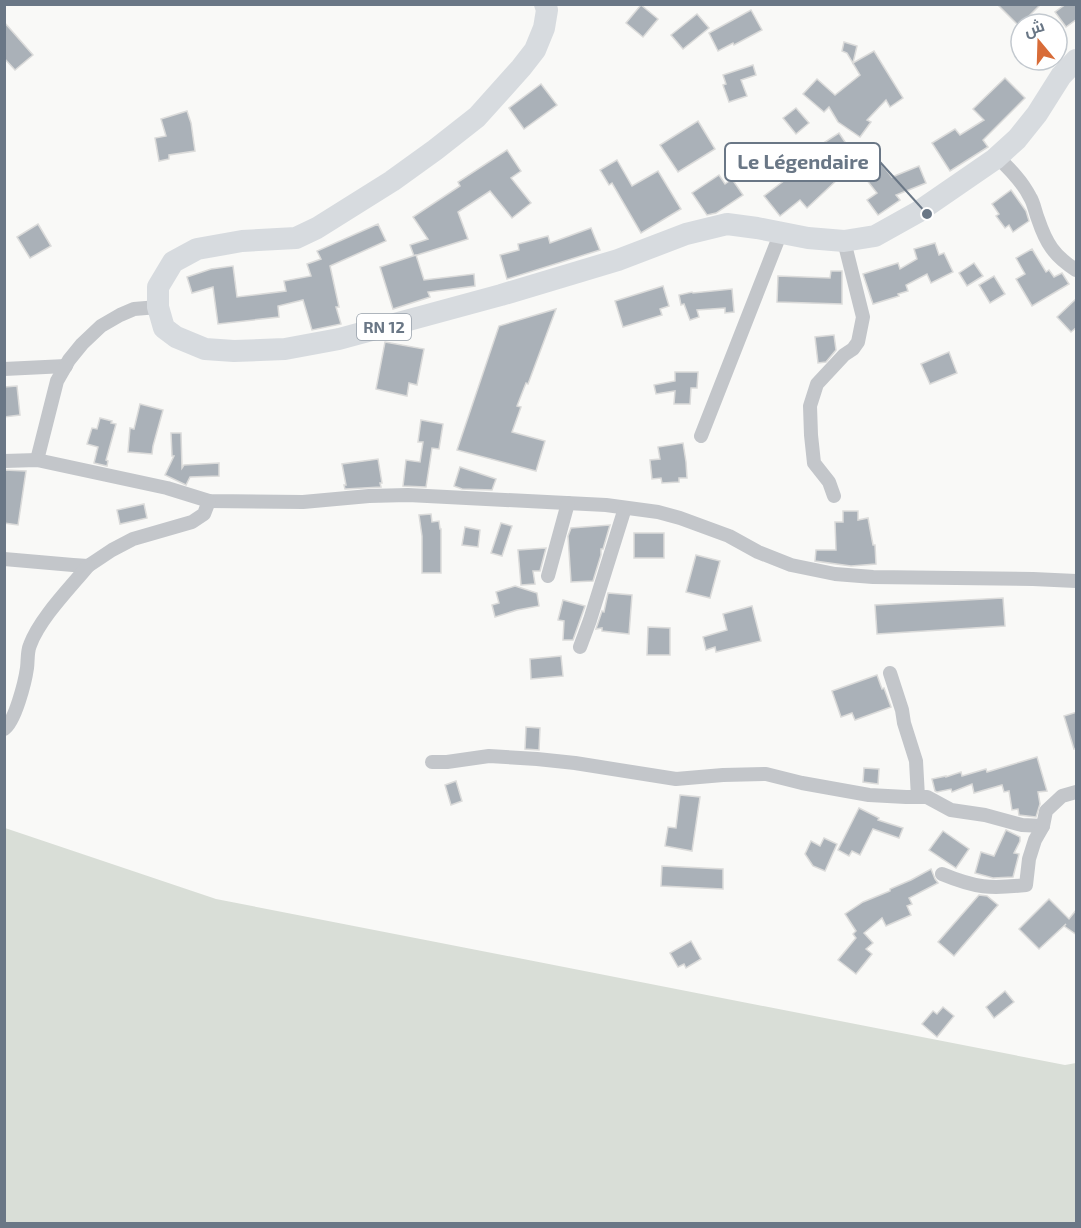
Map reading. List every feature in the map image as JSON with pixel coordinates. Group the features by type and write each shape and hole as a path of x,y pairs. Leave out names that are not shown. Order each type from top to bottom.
{"main road":[{"path":"158,307 158,287 173,262 197,249 242,241 296,238 344,213 435,150 477,117 521,69 535,50 544,28 547,10 545,4"},
{"name":"RN 12","path":"158,307 164,327 176,337 205,349 234,351 285,349 339,339 501,295 618,260 686,234 727,224 808,238 844,241 875,236 918,212 997,157 1017,139 1037,114 1061,76 1077,60"}],"street":[{"path":"997,157 1011,170 1032,199 1045,239 1053,251 1077,270"},
{"path":"701,436 781,232"},
{"path":"834,496 829,482 814,463 810,406 817,384 858,342 863,317 844,241"},
{"path":"37,460 57,381 82,344 101,326 134,309 158,307"},
{"path":"4,369 66,366"},
{"path":"4,461 37,460 167,488 209,501 303,502 408,495 606,505 658,512 680,518 729,536 758,552 791,564 835,574 873,577 1077,581"},
{"path":"4,729 9,726 14,715 26,671 29,646 43,621 88,566 133,539 192,522 204,514 209,501"},
{"path":"548,576 568,503"},
{"path":"580,647 625,508"},
{"path":"4,559 88,566"},
{"path":"890,673 916,761 918,797"},
{"path":"432,762 489,756 537,759 676,779 766,774 869,795 927,797 951,810 985,815 1022,825 1043,826"},
{"path":"942,874 975,886 991,888 1026,885 1029,859 1035,840 1043,826 1046,811 1062,796 1077,792"}],"shaded area":[{"path":"5,828 216,899 1065,1065 1076,1063 1076,1223 5,1223"}],"building":[{"path":"997,4 1041,4 1033,12 1009,12 1009,16"},
{"path":"1066,4 1077,4 1077,19 1069,25 1069,12 1055,12"},
{"path":"641,5 658,19 643,37 626,23"},
{"path":"751,10 762,30 718,51 709,33"},
{"path":"697,14 709,28 683,49 671,35"},
{"path":"4,22 33,55 15,70 4,58"},
{"path":"844,42 857,46 853,63 874,51 903,98 890,107 886,100 867,120 871,122 860,137 838,122 829,107 824,112 803,94 817,79 835,95 860,75 847,53 842,51"},
{"path":"753,65 756,75 741,80 747,96 729,102 723,85 726,84 723,75"},
{"path":"1005,78 1025,98 983,140 988,147 950,171 932,143 955,129 960,135 984,120 973,109"},
{"path":"541,84 557,105 524,129 509,108"},
{"path":"796,108 809,123 796,134 783,118"},
{"path":"187,111 195,151 169,155 169,159 159,161 155,138 166,136 161,119"},
{"path":"698,121 715,149 678,172 660,145"},
{"path":"839,133 857,160 835,175 838,179 807,208 800,200 780,216 764,196 785,180 814,149"},
{"path":"507,150 521,171 511,178 531,203 512,218 490,191 458,212 468,239 414,256 410,245 428,239 413,217 460,186 458,182"},
{"path":"875,156 892,177 919,166 926,183 896,195 900,200 878,215 867,200 877,193 858,169"},
{"path":"617,160 632,186 658,171 681,209 641,233 612,183 609,185 600,170"},
{"path":"719,175 725,184 732,179 743,195 716,213 707,215 692,193"},
{"path":"1011,190 1026,211 1029,221 1013,232 1009,225 1005,228 996,216 999,214 992,204"},
{"path":"38,224 51,246 30,258 17,237"},
{"path":"378,224 386,241 330,266 341,324 312,330 303,300 278,306 279,317 218,324 213,287 192,293 187,277 211,269 233,266 237,297 286,291 284,281 311,276 307,264 321,259 317,251"},
{"path":"591,228 600,250 507,279 500,255 519,250 518,244 548,236 550,243"},
{"path":"935,243 939,255 944,253 953,272 931,283 927,274 906,285 908,291 898,294 899,296 873,304 863,274 898,263 900,269 917,259 914,249"},
{"path":"1032,249 1046,272 1049,270 1054,277 1062,273 1069,284 1032,306 1016,279 1025,274 1016,258"},
{"path":"416,255 424,280 474,274 475,286 428,292 430,297 393,309 380,267"},
{"path":"974,263 983,276 967,286 959,273"},
{"path":"831,271 842,271 842,304 777,302 778,276 830,278"},
{"path":"994,276 1005,294 990,303 979,285"},
{"path":"663,286 669,306 660,309 662,315 623,327 615,301"},
{"path":"732,289 734,312 725,313 725,308 697,310 699,317 690,320 684,304 681,305 679,295"},
{"path":"1077,298 1077,327 1071,332 1057,317"},
{"path":"556,309 528,384 526,383 517,406 521,407 512,432 545,441 536,471 457,450 499,326"},
{"path":"834,335 836,350 826,362 818,363 815,337"},
{"path":"385,342 424,349 417,385 409,383 407,396 376,389"},
{"path":"949,352 957,373 930,384 921,364"},
{"path":"675,372 698,372 697,388 691,388 690,404 674,404 675,391 656,394 654,385 675,381"},
{"path":"17,386 20,415 4,417 4,387"},
{"path":"140,404 163,410 152,454 128,452 130,428 134,429"},
{"path":"100,418 116,424 106,460 108,461 107,466 94,463 98,447 87,444 92,428 97,429"},
{"path":"421,420 443,424 439,449 432,448 426,487 403,486 406,460 420,462 423,442 418,442"},
{"path":"171,433 181,433 182,468 184,465 219,463 219,476 190,477 186,485 165,475 174,456 172,456"},
{"path":"683,443 687,478 679,478 679,482 662,483 661,478 652,479 650,460 660,459 658,447"},
{"path":"378,459 381,487 345,489 342,464"},
{"path":"460,467 496,479 492,490 462,489 454,486"},
{"path":"4,470 26,471 18,525 4,523"},
{"path":"144,504 147,518 120,524 117,510"},
{"path":"843,511 858,511 858,520 868,518 873,545 875,545 876,564 851,566 815,561 816,550 836,550 835,522 843,522"},
{"path":"431,514 432,522 439,521 441,529 441,573 422,573 422,536 419,515"},
{"path":"501,523 512,526 502,556 491,553"},
{"path":"610,525 593,581 571,582 568,536 571,528"},
{"path":"465,527 480,530 478,547 462,545"},
{"path":"634,533 664,533 664,558 634,558"},
{"path":"546,548 540,571 533,571 535,584 521,585 518,550"},
{"path":"696,555 720,561 710,598 686,592"},
{"path":"515,586 537,593 539,606 495,617 492,605 499,603 496,592"},
{"path":"608,593 632,595 629,634 602,631 602,628 596,629 602,611 604,612"},
{"path":"1003,598 1005,626 877,634 875,605"},
{"path":"563,600 585,606 573,640 563,640 564,621 558,620"},
{"path":"752,606 761,641 716,652 715,647 706,650 703,637 727,630 723,614"},
{"path":"648,627 670,628 670,655 647,655"},
{"path":"561,656 563,676 531,679 530,659"},
{"path":"877,675 891,707 855,720 852,713 841,717 832,691"},
{"path":"1077,712 1077,748 1074,749 1064,716"},
{"path":"526,727 540,728 539,750 525,749"},
{"path":"1037,757 1047,791 1038,792 1040,804 1036,817 1019,815 1018,809 1012,810 1009,791 1004,792 1002,785 974,793 972,784 952,792 951,789 935,791 932,779 961,772 962,776 986,769 987,772"},
{"path":"864,768 879,769 878,784 863,782"},
{"path":"456,781 462,801 451,805 445,785"},
{"path":"680,795 700,797 692,851 665,846 668,827 676,828"},
{"path":"859,808 879,818 878,820 903,828 899,838 873,829 860,855 852,851 849,856 838,850"},
{"path":"1006,830 1020,837 1014,853 1019,854 1013,877 993,878 975,873 981,852 994,856"},
{"path":"943,831 969,849 956,868 929,850"},
{"path":"824,838 837,844 825,871 813,866 805,854 811,841 820,846"},
{"path":"662,866 723,869 723,889 661,886"},
{"path":"931,869 938,883 909,898 912,904 907,906 911,915 886,926 882,918 864,933 873,943 866,949 872,954 856,974 838,960 856,938 853,934 856,931 845,914 863,902 890,891"},
{"path":"979,895 987,896 998,905 954,956 938,942"},
{"path":"1049,899 1069,919 1077,909 1077,935 1064,926 1066,924 1039,949 1019,929"},
{"path":"691,941 701,959 686,968 684,964 678,967 670,953"},
{"path":"1005,991 1014,1002 994,1018 986,1007"},
{"path":"943,1007 954,1016 937,1037 922,1024 933,1011 937,1014"}],"place":[{"name":"Le Légendaire","path":"927,214"}]}
